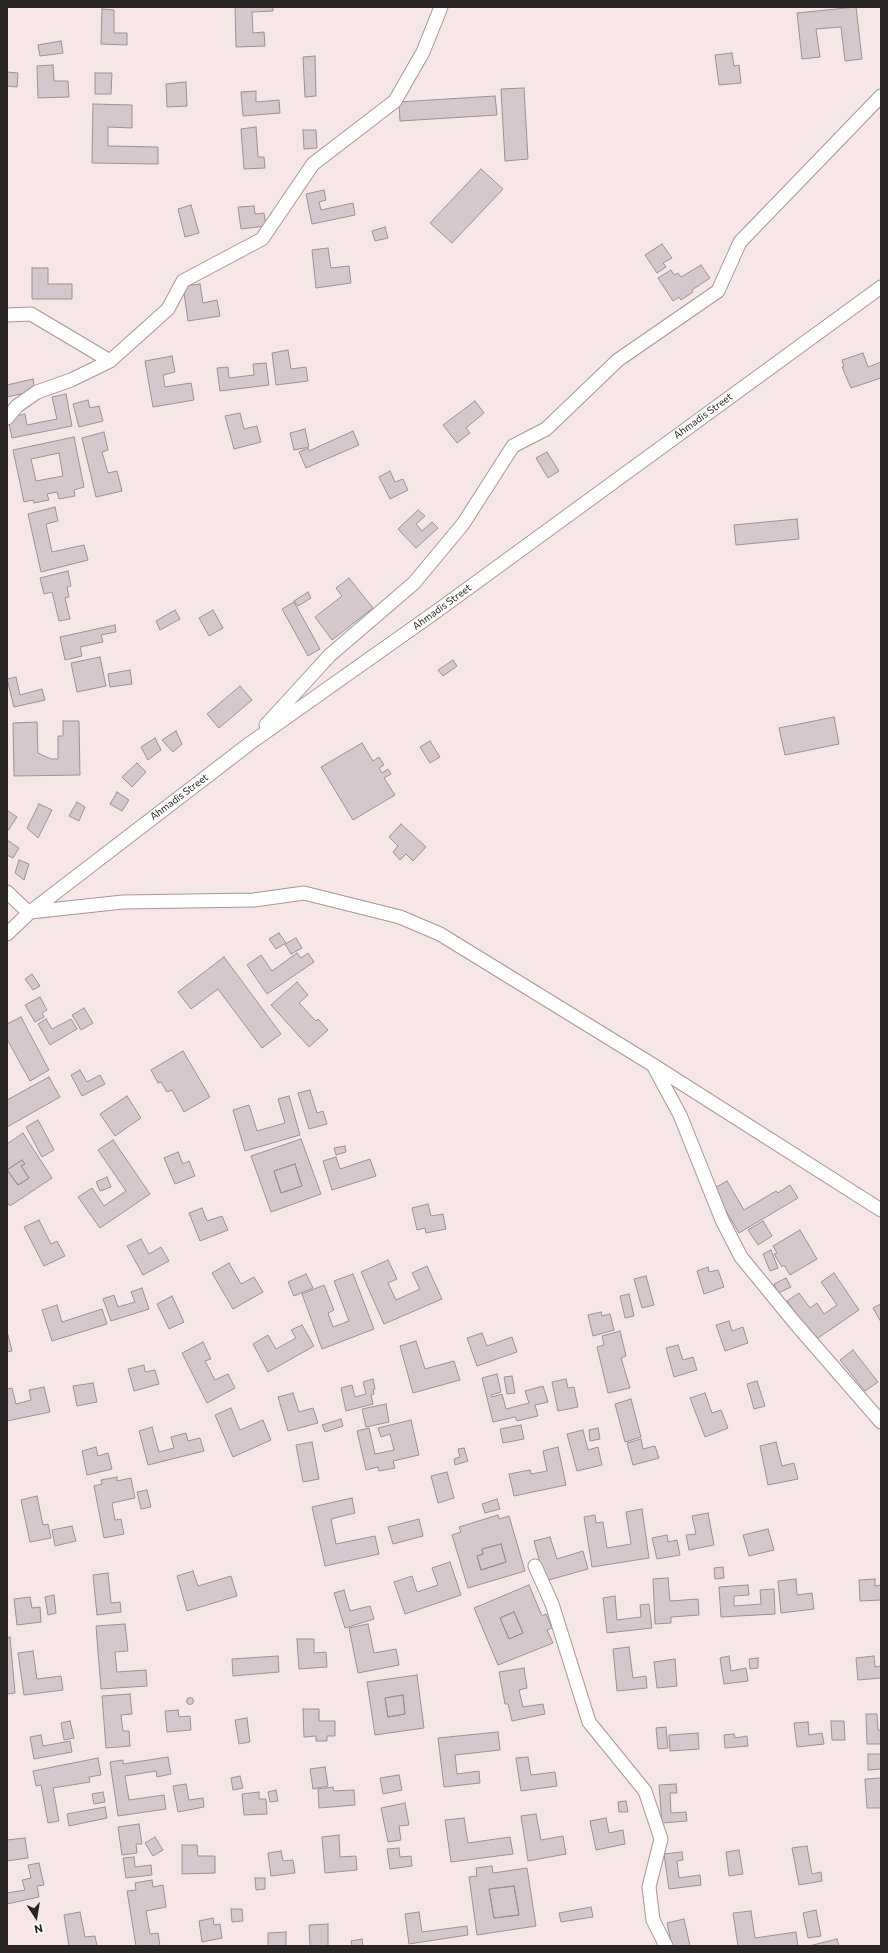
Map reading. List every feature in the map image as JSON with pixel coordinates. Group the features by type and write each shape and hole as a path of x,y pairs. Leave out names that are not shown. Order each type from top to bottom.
{"street":[{"path":"7,418 17,406 37,392 71,380 110,361 168,309 183,281 262,238 313,164 395,101 423,52 441,7"},
{"path":"249,744 330,655 414,584 463,524 513,446 546,429 618,360 718,291 740,242 881,96"},
{"name":"Ahmadis Street","path":"7,934 29,912 249,744 437,611 881,287"},
{"path":"7,315 30,314 110,361"},
{"path":"7,892 29,912 124,902 254,900 304,893 400,917 440,934 653,1065 881,1210"},
{"path":"653,1065 680,1115 722,1220 742,1257 795,1324 881,1422"},
{"path":"535,1566 552,1604 590,1722 645,1791 661,1839 649,1887 652,1920 666,1946"}],"building":[{"path":"235,7 273,7 273,11 252,12 253,33 264,32 265,46 236,47"},
{"path":"856,7 862,59 845,61 841,27 816,29 820,57 802,59 797,13"},
{"path":"102,9 114,10 114,33 127,33 127,45 101,44"},
{"path":"61,41 63,53 40,56 38,45"},
{"path":"732,53 734,66 739,65 741,83 719,85 715,55"},
{"path":"315,56 316,96 305,97 303,57"},
{"path":"53,65 54,81 68,81 69,97 38,98 37,66"},
{"path":"7,72 18,73 17,87 7,86"},
{"path":"95,73 112,73 111,94 95,94"},
{"path":"186,82 187,106 167,107 166,84"},
{"path":"524,88 528,159 505,161 501,89"},
{"path":"256,91 256,102 279,100 280,113 243,116 241,92"},
{"path":"495,96 497,115 400,121 399,102"},
{"path":"93,104 132,105 132,128 108,127 108,146 158,147 158,164 92,163"},
{"path":"256,127 258,157 264,157 265,168 244,169 241,129"},
{"path":"303,130 316,130 317,148 304,149"},
{"path":"481,169 503,189 452,243 430,223"},
{"path":"324,190 326,200 319,202 321,210 353,203 355,215 312,224 306,194"},
{"path":"191,205 199,233 185,237 178,209"},
{"path":"254,206 255,214 264,213 266,226 241,229 238,207"},
{"path":"385,227 388,238 375,241 372,231"},
{"path":"662,244 672,258 663,263 666,267 657,273 645,255"},
{"path":"328,248 331,268 349,266 351,283 316,288 312,250"},
{"path":"701,265 710,278 692,290 693,292 681,300 679,297 673,301 658,278 671,270 674,275 678,273 681,277"},
{"path":"32,268 48,268 48,284 72,284 72,299 32,299"},
{"path":"200,284 203,303 217,300 220,316 188,321 183,286"},
{"path":"288,350 291,369 306,367 308,381 276,385 272,353"},
{"path":"863,353 868,367 881,362 881,378 851,388 842,367 844,367 842,360"},
{"path":"172,356 175,372 163,375 165,387 191,383 194,400 153,407 145,361"},
{"path":"266,363 269,385 220,391 217,368 228,367 229,378 254,375 253,364"},
{"path":"33,379 35,391 7,397 7,385"},
{"path":"66,394 72,426 12,438 8,418 25,414 27,425 57,419 52,397"},
{"path":"88,400 90,408 99,406 103,421 79,427 73,404"},
{"path":"475,401 484,413 466,428 470,433 457,443 443,425"},
{"path":"240,413 244,429 257,426 261,442 234,449 225,416"},
{"path":"305,429 309,447 294,450 290,433"},
{"path":"353,431 359,445 306,468 299,452 308,448 309,451"},
{"path":"104,432 108,450 102,452 108,473 117,471 122,491 96,497 82,438"},
{"path":"74,437 84,487 74,490 75,496 59,499 57,492 47,494 49,500 34,503 33,500 24,502 13,450","holes":["59,453 63,476 36,481 31,459"]},
{"path":"547,452 559,471 548,478 536,458"},
{"path":"390,471 395,482 403,479 408,490 390,499 379,477"},
{"path":"55,507 58,521 46,524 52,552 84,545 88,560 41,572 28,514"},
{"path":"418,510 425,516 416,524 422,531 432,522 438,528 416,548 398,529"},
{"path":"797,519 799,539 736,545 734,525"},
{"path":"68,571 71,586 67,587 69,597 65,598 70,619 59,621 52,592 44,594 40,578"},
{"path":"349,578 373,608 332,640 315,617 342,596 336,588"},
{"path":"308,592 311,598 298,606 294,601"},
{"path":"294,602 320,649 308,656 282,609"},
{"path":"175,610 180,619 160,630 156,621"},
{"path":"213,610 223,628 209,636 199,618"},
{"path":"115,625 116,632 101,635 103,642 80,647 82,656 65,660 60,637"},
{"path":"100,657 106,686 77,692 71,663"},
{"path":"453,660 457,666 443,676 438,670"},
{"path":"130,670 132,684 110,687 108,674"},
{"path":"16,677 20,695 42,689 45,700 14,707 7,679"},
{"path":"240,686 252,700 219,728 207,714"},
{"path":"834,717 839,744 785,755 779,728"},
{"path":"63,721 79,721 80,775 14,776 13,723 37,722 38,753 51,759 58,759 58,736 63,736"},
{"path":"176,731 182,744 173,752 162,740"},
{"path":"155,738 161,750 148,760 141,747"},
{"path":"430,741 440,757 430,763 420,747"},
{"path":"362,743 373,761 379,757 384,765 379,768 382,773 388,769 391,774 384,778 395,795 353,820 321,767"},
{"path":"137,763 146,772 132,787 122,777"},
{"path":"117,792 129,800 122,811 110,804"},
{"path":"77,802 85,807 79,821 69,816"},
{"path":"39,804 52,810 38,838 27,828"},
{"path":"8,811 17,817 7,832 7,814"},
{"path":"401,824 426,847 413,861 406,854 400,860 393,852 398,846 389,837"},
{"path":"7,840 19,848 13,858 7,855"},
{"path":"19,860 29,864 24,880 15,873"},
{"path":"279,933 286,943 276,949 269,939"},
{"path":"296,938 302,948 291,954 285,944"},
{"path":"297,953 301,958 308,953 314,962 267,994 247,965 261,955 272,971"},
{"path":"224,957 281,1034 262,1048 218,989 191,1009 178,992"},
{"path":"32,974 40,986 33,990 25,979"},
{"path":"297,982 308,995 299,1003 316,1021 318,1019 328,1030 309,1047 271,1005"},
{"path":"40,997 47,1010 42,1013 44,1017 35,1022 25,1005"},
{"path":"84,1008 93,1023 81,1030 72,1015"},
{"path":"21,1017 49,1070 30,1081 7,1039 7,1024"},
{"path":"46,1019 52,1029 71,1019 77,1029 50,1045 38,1024"},
{"path":"183,1051 210,1097 184,1112 172,1090 167,1092 161,1082 158,1083 151,1070"},
{"path":"80,1070 87,1082 100,1075 105,1084 82,1096 71,1075"},
{"path":"49,1077 60,1097 7,1127 7,1100"},
{"path":"310,1090 317,1113 323,1111 327,1124 309,1129 298,1093"},
{"path":"127,1096 141,1118 115,1136 100,1114"},
{"path":"289,1096 300,1135 245,1151 233,1110 249,1105 257,1131 285,1123 278,1099"},
{"path":"38,1120 54,1150 42,1157 26,1127"},
{"path":"23,1133 52,1178 10,1206 7,1202 7,1144","holes":["22,1160 25,1164 21,1166 29,1178 18,1185 7,1170"]},
{"path":"301,1139 321,1194 271,1212 251,1156","holes":["295,1164 302,1186 281,1193 274,1171"]},
{"path":"113,1140 150,1194 100,1228 78,1197 92,1188 104,1206 126,1191 98,1150"},
{"path":"345,1146 346,1152 336,1155 334,1148"},
{"path":"178,1152 183,1164 189,1161 195,1176 175,1184 164,1158"},
{"path":"336,1157 340,1169 370,1159 376,1176 332,1190 323,1161"},
{"path":"22,1160 25,1164 21,1166 29,1178 18,1185 7,1170"},
{"path":"295,1164 302,1186 281,1193 274,1171"},
{"path":"107,1177 111,1187 100,1191 96,1182"},
{"path":"727,1181 744,1210 776,1191 778,1193 790,1185 798,1198 739,1233 713,1189"},
{"path":"428,1204 431,1216 443,1214 446,1229 426,1233 425,1228 417,1230 412,1208"},
{"path":"202,1208 207,1221 222,1216 228,1230 200,1241 189,1213"},
{"path":"39,1220 51,1244 57,1241 65,1256 44,1266 24,1227"},
{"path":"763,1221 772,1236 758,1245 748,1230"},
{"path":"800,1230 817,1259 790,1275 784,1265 782,1267 774,1254 777,1253 773,1246"},
{"path":"141,1239 149,1254 161,1247 169,1261 143,1275 127,1246"},
{"path":"771,1250 778,1268 770,1271 763,1254"},
{"path":"388,1260 397,1279 388,1283 396,1300 420,1289 412,1273 427,1266 442,1299 384,1324 361,1272"},
{"path":"229,1263 241,1284 254,1277 263,1292 233,1309 212,1273"},
{"path":"708,1267 709,1272 718,1270 724,1287 704,1294 697,1271"},
{"path":"834,1273 859,1310 815,1340 787,1301 799,1293 810,1308 817,1303 824,1314 837,1305 821,1282"},
{"path":"306,1274 313,1288 294,1296 288,1282"},
{"path":"353,1274 374,1329 322,1349 302,1294 324,1285 334,1310 328,1313 333,1327 349,1321 334,1281"},
{"path":"646,1276 654,1305 642,1308 634,1279"},
{"path":"786,1278 791,1287 778,1293 774,1284"},
{"path":"142,1288 149,1309 111,1321 103,1299 114,1295 118,1307 135,1302 131,1292"},
{"path":"629,1294 634,1316 625,1318 620,1296"},
{"path":"172,1296 184,1322 169,1329 157,1304"},
{"path":"881,1304 881,1322 873,1308"},
{"path":"57,1305 62,1322 102,1309 107,1324 52,1341 42,1310"},
{"path":"601,1312 602,1316 610,1314 614,1330 593,1336 588,1315"},
{"path":"729,1321 732,1331 743,1327 748,1343 725,1351 716,1325"},
{"path":"302,1325 314,1346 268,1372 253,1344 268,1335 276,1349 296,1338 291,1330"},
{"path":"620,1331 626,1356 621,1358 630,1388 608,1393 597,1347 604,1345 602,1336"},
{"path":"482,1333 487,1346 512,1337 517,1352 477,1366 467,1338"},
{"path":"8,1335 12,1351 7,1352 7,1336"},
{"path":"416,1341 425,1369 454,1361 460,1380 413,1393 400,1346"},
{"path":"203,1342 211,1359 205,1361 215,1380 228,1374 235,1388 207,1403 182,1353"},
{"path":"678,1345 683,1360 693,1357 697,1370 674,1377 666,1348"},
{"path":"853,1350 878,1382 865,1391 840,1360"},
{"path":"144,1365 145,1372 155,1370 159,1384 134,1391 128,1369"},
{"path":"497,1374 501,1392 491,1395 492,1397 502,1394 506,1409 529,1403 525,1391 543,1386 548,1402 535,1405 538,1416 517,1421 515,1417 493,1422 482,1378"},
{"path":"512,1376 515,1393 507,1394 504,1377"},
{"path":"373,1379 375,1389 373,1389 374,1394 371,1395 373,1404 346,1411 341,1388 352,1385 355,1397 366,1394 363,1382"},
{"path":"566,1379 568,1388 574,1387 578,1407 558,1411 552,1382"},
{"path":"757,1381 765,1406 754,1409 747,1384"},
{"path":"93,1383 97,1402 77,1406 73,1386"},
{"path":"44,1387 50,1412 7,1421 7,1389 12,1388 16,1404 31,1400 29,1390"},
{"path":"293,1393 299,1412 313,1408 318,1423 288,1431 278,1397"},
{"path":"705,1393 712,1413 721,1410 728,1428 705,1437 690,1398"},
{"path":"631,1399 641,1437 625,1442 615,1404"},
{"path":"386,1404 389,1422 366,1427 362,1409"},
{"path":"231,1408 240,1430 263,1420 271,1440 233,1457 215,1415"},
{"path":"341,1419 343,1426 325,1432 322,1425"},
{"path":"411,1420 419,1455 393,1461 395,1468 379,1471 378,1467 366,1470 357,1431 369,1428 375,1454 394,1450 390,1434 381,1437 378,1428"},
{"path":"521,1425 524,1439 503,1443 500,1429"},
{"path":"152,1427 159,1452 174,1448 171,1437 186,1433 188,1441 200,1438 204,1451 148,1465 139,1431"},
{"path":"598,1428 600,1439 590,1441 589,1430"},
{"path":"583,1430 588,1450 598,1447 602,1465 577,1471 567,1434"},
{"path":"641,1439 643,1449 655,1446 659,1458 633,1465 627,1443"},
{"path":"312,1442 319,1479 303,1482 296,1445"},
{"path":"776,1442 782,1466 794,1463 798,1479 768,1485 760,1446"},
{"path":"96,1447 98,1456 108,1453 112,1469 87,1475 82,1451"},
{"path":"558,1447 566,1485 514,1496 509,1474 530,1470 531,1474 547,1471 543,1451"},
{"path":"464,1448 468,1461 455,1465 454,1459 460,1457 458,1449"},
{"path":"447,1472 454,1498 438,1503 431,1476"},
{"path":"117,1477 117,1481 131,1478 135,1498 112,1503 115,1520 121,1519 124,1534 104,1538 94,1486 102,1484 101,1480"},
{"path":"147,1490 151,1507 141,1509 137,1492"},
{"path":"37,1496 43,1525 48,1524 51,1538 30,1542 21,1500"},
{"path":"352,1498 355,1513 331,1519 336,1544 375,1536 379,1554 325,1566 312,1507"},
{"path":"497,1499 500,1509 485,1513 482,1504"},
{"path":"642,1509 649,1558 592,1567 584,1517 595,1515 596,1523 603,1522 607,1548 631,1544 626,1512"},
{"path":"708,1513 714,1545 689,1550 686,1535 696,1534 692,1516"},
{"path":"498,1515 499,1519 509,1516 525,1571 468,1588 452,1535 461,1532 459,1527","holes":["501,1544 506,1562 481,1570 477,1556 483,1554 482,1549"]},
{"path":"419,1519 423,1536 393,1544 388,1527"},
{"path":"72,1526 76,1541 55,1546 52,1530"},
{"path":"768,1529 774,1550 749,1556 743,1535"},
{"path":"667,1535 668,1542 677,1540 680,1555 657,1559 652,1538"},
{"path":"550,1537 557,1559 583,1551 588,1569 545,1581 534,1541"},
{"path":"501,1544 506,1562 481,1570 477,1556 483,1554 482,1549"},
{"path":"450,1562 461,1595 405,1614 394,1582 412,1576 417,1592 438,1585 432,1568"},
{"path":"723,1567 724,1578 715,1579 714,1568"},
{"path":"193,1571 198,1586 231,1576 237,1596 187,1611 177,1576"},
{"path":"108,1573 111,1603 120,1602 121,1612 97,1615 93,1575"},
{"path":"668,1578 670,1601 698,1599 699,1615 671,1617 671,1623 655,1624 653,1579"},
{"path":"796,1579 797,1595 812,1593 814,1609 781,1613 778,1581"},
{"path":"875,1579 875,1586 881,1585 881,1600 860,1601 859,1580"},
{"path":"529,1585 542,1616 546,1614 552,1628 547,1630 553,1643 498,1665 474,1608","holes":["514,1612 523,1633 509,1639 500,1618"]},
{"path":"748,1585 749,1595 734,1596 734,1606 761,1604 760,1590 774,1589 775,1614 721,1617 719,1587"},
{"path":"344,1590 350,1611 370,1606 374,1619 345,1628 334,1593"},
{"path":"54,1595 56,1613 48,1615 45,1597"},
{"path":"615,1596 617,1620 641,1617 640,1605 649,1604 652,1628 607,1633 603,1598"},
{"path":"30,1597 32,1608 40,1607 41,1622 17,1625 14,1599"},
{"path":"514,1612 523,1633 509,1639 500,1618"},
{"path":"125,1624 128,1651 115,1652 117,1672 146,1670 147,1686 101,1689 96,1626"},
{"path":"368,1624 374,1653 396,1649 399,1665 358,1673 349,1628"},
{"path":"10,1637 15,1693 7,1694 7,1638"},
{"path":"297,1639 314,1639 314,1653 326,1652 327,1667 299,1669"},
{"path":"629,1647 633,1678 646,1676 647,1688 617,1691 613,1649"},
{"path":"33,1651 37,1679 61,1676 63,1690 24,1695 18,1653"},
{"path":"278,1656 279,1672 233,1676 232,1659"},
{"path":"729,1656 731,1671 746,1668 748,1681 724,1684 720,1658"},
{"path":"874,1656 875,1667 881,1666 881,1678 858,1680 856,1658"},
{"path":"758,1658 758,1668 750,1669 749,1659"},
{"path":"675,1659 677,1686 657,1688 654,1662"},
{"path":"524,1668 527,1688 519,1690 523,1707 543,1704 545,1714 512,1721 508,1704 505,1704 499,1672"},
{"path":"417,1675 424,1728 375,1735 367,1682","holes":["403,1695 405,1714 388,1717 385,1698"]},
{"path":"130,1694 132,1714 121,1715 123,1731 129,1731 130,1746 106,1748 102,1696"},
{"path":"403,1695 405,1714 388,1717 385,1698"},
{"path":"190,1697 193,1698 193,1704 190,1705 187,1704 186,1701 187,1698"},
{"path":"303,1709 319,1709 319,1721 335,1721 335,1736 327,1736 327,1741 316,1741 316,1736 304,1737"},
{"path":"178,1710 179,1717 190,1716 191,1730 167,1732 165,1711"},
{"path":"866,1714 877,1714 878,1730 881,1730 881,1744 867,1744"},
{"path":"247,1718 250,1742 239,1744 235,1720"},
{"path":"70,1721 74,1738 64,1740 61,1723"},
{"path":"831,1721 844,1721 845,1740 832,1740"},
{"path":"808,1722 809,1735 822,1733 824,1744 797,1747 794,1723"},
{"path":"666,1727 668,1748 658,1749 656,1728"},
{"path":"498,1732 500,1750 455,1755 457,1774 479,1771 480,1783 444,1787 438,1738"},
{"path":"698,1733 699,1749 670,1751 669,1735"},
{"path":"734,1734 735,1738 747,1736 748,1746 725,1748 724,1735"},
{"path":"41,1735 43,1746 70,1741 72,1752 34,1759 30,1737"},
{"path":"868,1754 881,1754 881,1769 868,1770"},
{"path":"168,1757 171,1774 157,1777 156,1771 125,1776 129,1800 164,1795 166,1809 118,1816 110,1762 123,1760 123,1764"},
{"path":"528,1757 531,1775 555,1772 557,1786 521,1791 516,1758"},
{"path":"98,1758 101,1775 89,1777 90,1782 53,1788 59,1821 48,1823 41,1785 36,1786 33,1771"},
{"path":"325,1767 328,1786 313,1789 310,1769"},
{"path":"399,1775 402,1790 383,1794 380,1778"},
{"path":"240,1776 243,1788 233,1790 231,1778"},
{"path":"881,1778 881,1808 867,1808 865,1779"},
{"path":"186,1784 189,1800 203,1798 204,1807 178,1812 173,1786"},
{"path":"676,1784 677,1793 670,1793 671,1813 686,1812 687,1821 662,1823 659,1785"},
{"path":"333,1787 334,1791 354,1790 355,1805 319,1808 318,1789"},
{"path":"276,1790 278,1801 270,1802 268,1792"},
{"path":"103,1792 105,1802 94,1804 92,1794"},
{"path":"259,1792 259,1799 266,1799 267,1814 244,1815 242,1794"},
{"path":"626,1801 628,1812 619,1812 618,1802"},
{"path":"405,1803 409,1825 399,1826 401,1840 388,1842 381,1808"},
{"path":"105,1807 107,1818 69,1826 67,1814"},
{"path":"536,1814 541,1840 563,1836 566,1854 528,1861 521,1816"},
{"path":"464,1818 468,1843 510,1837 513,1854 451,1862 445,1820"},
{"path":"606,1818 609,1833 623,1830 625,1844 596,1850 590,1821"},
{"path":"139,1824 142,1844 136,1844 137,1853 122,1855 118,1827"},
{"path":"339,1835 340,1857 356,1856 357,1870 325,1873 322,1837"},
{"path":"155,1837 163,1850 153,1856 145,1843"},
{"path":"25,1838 28,1858 7,1861 7,1840"},
{"path":"182,1845 197,1845 198,1856 215,1856 215,1873 182,1874"},
{"path":"807,1846 812,1874 821,1872 822,1881 799,1885 792,1848"},
{"path":"399,1848 400,1857 411,1856 412,1866 390,1869 387,1849"},
{"path":"739,1850 743,1874 729,1876 726,1852"},
{"path":"281,1851 283,1861 293,1860 295,1873 271,1876 268,1853"},
{"path":"682,1852 683,1860 677,1861 679,1878 700,1875 701,1885 669,1889 664,1854"},
{"path":"134,1857 135,1867 151,1865 152,1875 126,1878 123,1858"},
{"path":"39,1863 44,1885 37,1886 39,1897 7,1904 7,1893 25,1890 22,1880 31,1878 28,1865"},
{"path":"492,1866 493,1873 527,1868 536,1926 477,1935 469,1877 477,1876 476,1868","holes":["514,1886 519,1915 494,1918 489,1889"]},
{"path":"255,1878 265,1878 265,1889 256,1890"},
{"path":"152,1880 153,1887 163,1885 166,1907 146,1911 150,1934 158,1933 160,1946 136,1946 127,1891 136,1890 135,1883"},
{"path":"514,1886 519,1915 494,1918 489,1889"},
{"path":"591,1907 593,1917 561,1922 559,1913"},
{"path":"231,1909 242,1909 243,1921 232,1922"},
{"path":"816,1910 821,1936 808,1938 803,1913"},
{"path":"751,1911 755,1938 796,1932 798,1946 738,1946 733,1913"},
{"path":"80,1912 85,1937 95,1936 97,1946 69,1946 64,1915"},
{"path":"419,1912 422,1932 467,1926 468,1935 409,1944 405,1914"},
{"path":"213,1918 214,1925 220,1924 222,1938 202,1942 199,1921"},
{"path":"684,1919 690,1946 672,1946 667,1923"},
{"path":"328,1924 328,1946 310,1946 309,1925"},
{"path":"286,1932 286,1946 268,1946 268,1933"},
{"path":"362,1939 363,1946 352,1946 351,1941"},
{"path":"837,1939 839,1946 809,1946"}]}
